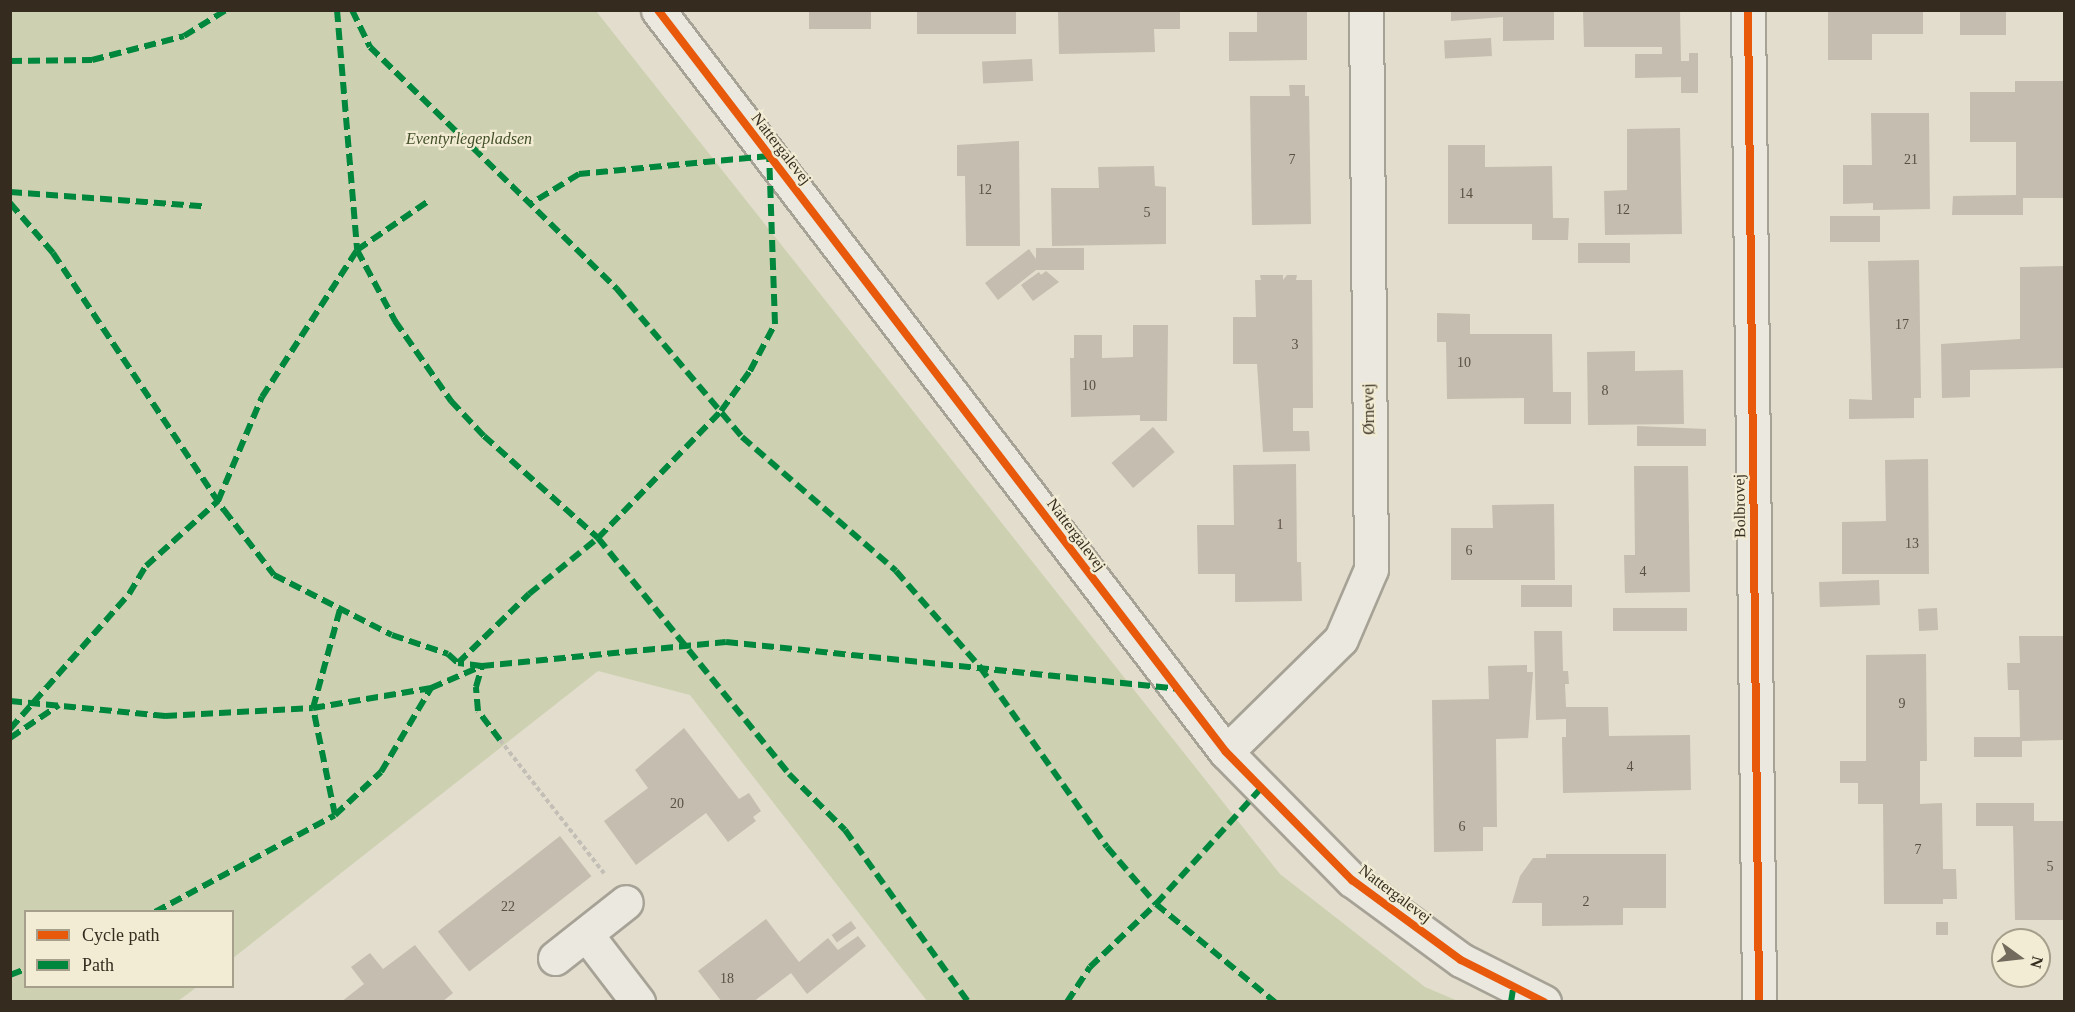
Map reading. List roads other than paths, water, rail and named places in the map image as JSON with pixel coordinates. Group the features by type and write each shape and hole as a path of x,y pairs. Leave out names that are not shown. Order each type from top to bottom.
{"street":[{"name":"Nattergalevej","path":"657,10 1226,752 1352,880 1461,960 1544,1002"},
{"name":"Ørnevej","path":"1226,752 1341,639 1371,569 1366,10"},
{"name":"Bolbrovej","path":"1748,10 1759,1002"},
{"path":"555,958 626,902"},
{"path":"586,934 638,1002"}],"park label":[{"name":"Eventyrlegepladsen","path":"469,139"}]}
